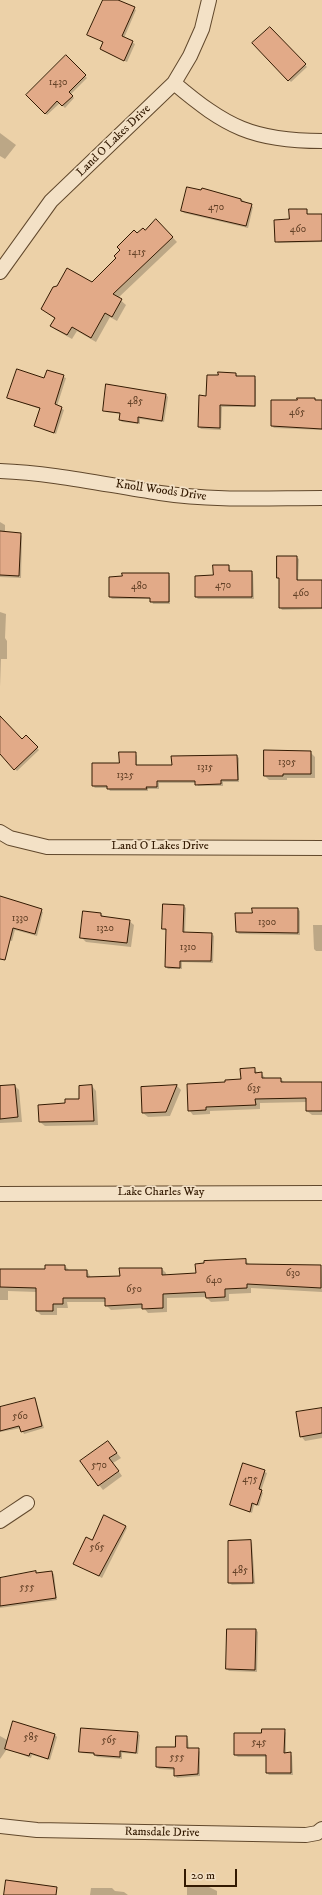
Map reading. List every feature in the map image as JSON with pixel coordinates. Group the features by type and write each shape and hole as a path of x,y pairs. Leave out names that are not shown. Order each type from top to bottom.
{"street":[{"name":"Land O Lakes Drive","path":"0,272 51,201 174,83 190,56 202,29 209,0"},
{"path":"174,83 200,106 228,124 259,136 292,141 322,141"},
{"name":"Knoll Woods Drive","path":"0,471 30,472 161,493 207,498 322,498"},
{"name":"Land O Lakes Drive","path":"0,832 10,838 47,847 322,848"},
{"name":"Lake Charles Way","path":"0,1194 322,1193"},
{"path":"0,1521 27,1503"},
{"name":"Ramsdale Drive","path":"0,1826 37,1830 306,1835 317,1833 322,1830"}],"building":[{"path":"103,0 118,0 135,7 122,36 133,41 124,61 100,49 103,42 87,35"},
{"path":"270,27 306,64 288,81 252,43"},
{"path":"66,55 86,75 69,92 73,96 62,106 57,101 45,114 26,95"},
{"path":"187,187 201,190 202,188 241,199 241,201 252,204 246,226 181,211"},
{"path":"289,209 307,209 307,214 322,214 322,241 275,242 274,220 289,219"},
{"path":"156,219 173,237 113,294 122,299 112,317 105,313 91,338 72,327 67,335 50,326 55,318 41,309 53,287 57,286 67,268 92,282 116,258 114,256 120,250 117,247 134,230 137,233 143,228 145,230"},
{"path":"17,369 44,378 47,370 64,375 55,404 62,407 54,433 34,426 40,408 7,398"},
{"path":"218,372 236,373 236,376 255,376 255,406 220,405 220,428 198,427 199,395 206,396 207,375 218,375"},
{"path":"106,384 166,394 162,421 138,417 138,423 119,420 120,413 103,411"},
{"path":"297,398 315,398 315,400 322,400 322,429 271,426 271,400 297,400"},
{"path":"0,531 21,533 19,576 0,575"},
{"path":"277,556 297,556 297,580 322,580 322,608 279,608"},
{"path":"213,565 229,565 229,571 252,571 252,597 195,597 195,576 213,575"},
{"path":"122,573 169,573 169,602 150,602 150,598 109,597 109,577 122,576"},
{"path":"0,716 22,739 26,735 38,747 14,770 0,754"},
{"path":"264,750 311,751 311,774 264,776"},
{"path":"119,752 136,752 136,765 172,765 171,756 237,755 238,780 221,780 221,784 195,785 195,781 157,781 157,787 146,787 147,789 107,789 107,786 92,786 92,763 119,763"},
{"path":"0,896 42,909 35,934 13,928 5,960 0,959"},
{"path":"163,904 184,905 183,932 212,933 211,961 180,961 180,968 165,967 166,929 162,929"},
{"path":"252,908 298,908 298,933 236,932 235,913 252,913"},
{"path":"83,911 101,913 101,916 130,920 127,943 80,938"},
{"path":"255,1068 255,1073 262,1072 262,1078 281,1078 281,1082 322,1082 322,1111 306,1111 306,1098 255,1099 256,1105 206,1107 206,1110 188,1111 187,1084 225,1082 225,1080 241,1079 240,1069"},
{"path":"15,1085 18,1117 0,1119 0,1086"},
{"path":"92,1085 94,1121 39,1122 38,1105 65,1103 65,1099 79,1099 79,1086"},
{"path":"177,1085 166,1112 142,1113 141,1087"},
{"path":"246,1259 246,1264 321,1265 321,1288 247,1284 247,1288 225,1289 225,1297 206,1298 205,1292 163,1294 163,1308 142,1309 142,1304 105,1306 105,1298 63,1298 63,1304 53,1304 53,1311 36,1311 36,1288 0,1287 0,1269 45,1269 45,1265 65,1265 65,1270 87,1270 87,1277 120,1276 119,1268 162,1268 162,1275 196,1273 195,1264 204,1263 204,1261"},
{"path":"35,1398 42,1426 21,1432 19,1426 0,1431 0,1407"},
{"path":"322,1408 322,1433 300,1437 296,1412"},
{"path":"108,1441 117,1453 109,1458 119,1471 98,1486 80,1461"},
{"path":"243,1463 265,1470 259,1489 262,1490 257,1505 252,1503 250,1512 230,1505"},
{"path":"104,1515 126,1526 99,1576 73,1564 86,1537 92,1540"},
{"path":"251,1540 253,1583 228,1583 228,1541"},
{"path":"36,1571 36,1573 52,1571 56,1598 0,1606 0,1578"},
{"path":"227,1629 256,1629 255,1670 226,1669"},
{"path":"13,1721 55,1734 48,1759 30,1753 29,1756 5,1749"},
{"path":"81,1728 138,1732 136,1753 120,1751 120,1757 79,1752"},
{"path":"262,1729 285,1729 284,1753 291,1752 291,1773 266,1773 266,1755 234,1755 234,1733 261,1733"},
{"path":"176,1736 187,1736 187,1748 199,1748 198,1774 174,1776 174,1768 156,1767 156,1747 175,1747"},
{"path":"6,1880 57,1887 56,1895 4,1895"}]}
